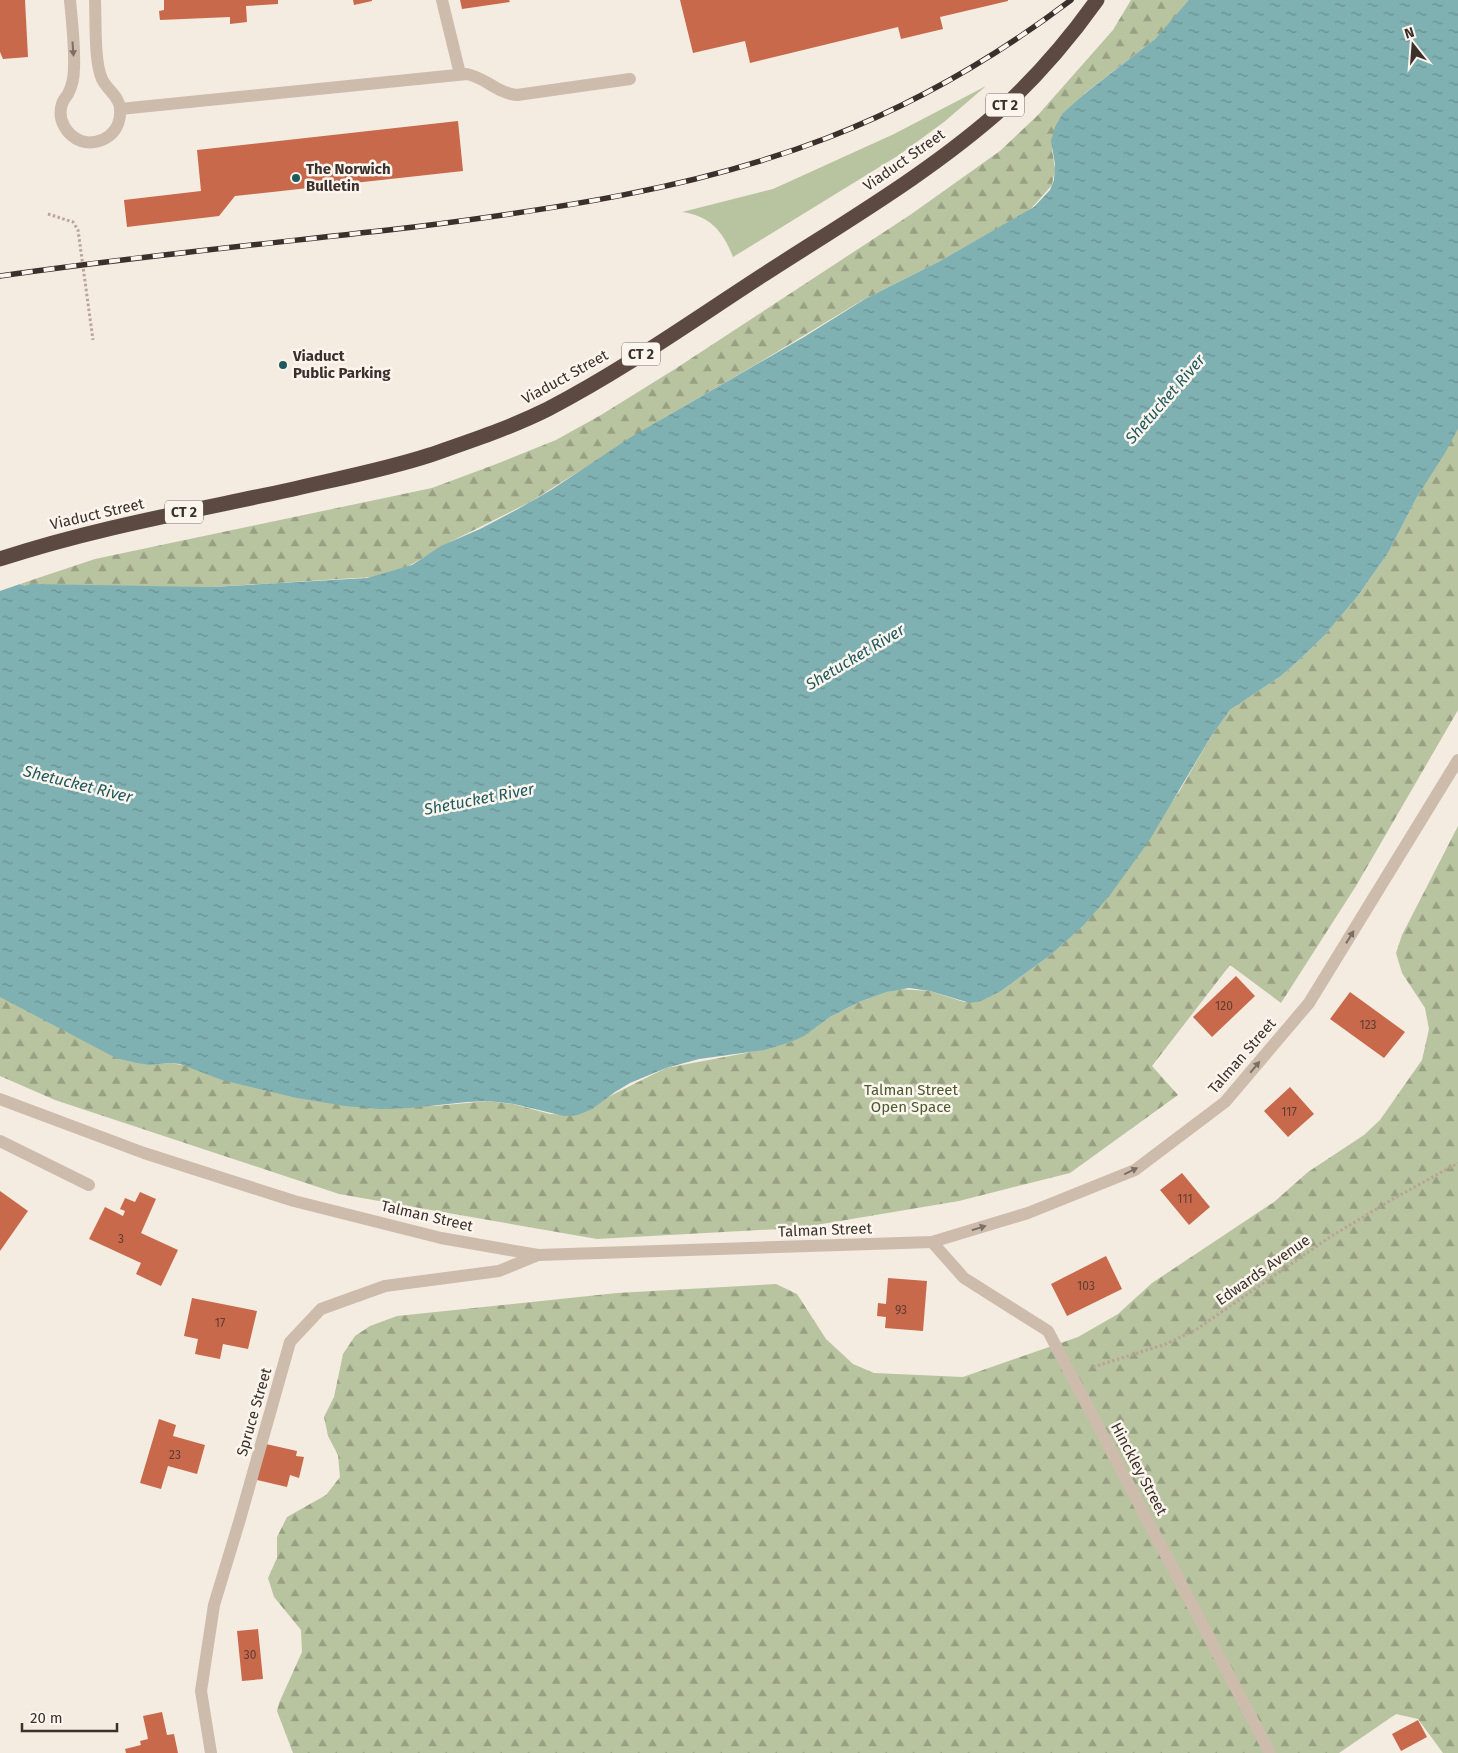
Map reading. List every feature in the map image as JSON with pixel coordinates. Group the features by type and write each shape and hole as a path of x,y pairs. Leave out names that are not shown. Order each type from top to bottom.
{"highway":[{"name":"Viaduct Street","path":"2,558 85,534 374,470 428,455 517,423 566,399 635,358 893,190 953,148 1005,106 1055,54 1097,0"}],"street":[{"path":"70,0 74,67 73,81 61,109 64,126 70,134 83,142 99,141 109,136 116,128 120,117 120,109 115,95 102,80 98,67 95,0"},
{"path":"442,0 460,74"},
{"path":"120,109 460,74 476,76 499,91 517,96 630,79"},
{"name":"Talman Street","path":"0,1099 144,1153 294,1201 441,1238 538,1255 932,1242 1028,1213 1134,1170 1225,1102 1309,1004 1458,760"},
{"path":"0,1141 89,1185"},
{"name":"Hinckley Street","path":"932,1242 964,1278 1048,1331 1270,1753"},
{"name":"Spruce Street","path":"211,1753 201,1691 214,1605 290,1342 321,1309 384,1286 499,1271 538,1255"}],"path":[{"path":"48,214 73,222 78,230 93,340"},
{"name":"Edwards Avenue","path":"1072,1374 1166,1344 1197,1329 1330,1237 1458,1163"}],"green space":[{"path":"1131,0 1191,0 1155,39 1085,93 1052,149 1055,169 1052,185 1030,210 940,261 861,301 664,418 530,502 452,541 407,567 372,577 212,587 25,586 20,584 95,559 432,488 556,440 601,415 675,369 910,215 1000,151 1038,115 1113,30"},
{"path":"986,86 944,122 899,155 733,257 725,240 714,226 700,217 682,212 773,189 894,134"},
{"name":"Talman Street Open Space","path":"1458,429 1458,710 1356,886 1281,1003 1230,965 1152,1066 1178,1095 1070,1173 959,1201 798,1228 597,1239 339,1194 55,1100 0,1076 0,995 150,1065 170,1063 435,1106 488,1101 513,1104 550,1114 578,1115 608,1097 666,1068 746,1053 791,1042 830,1017 859,1002 887,992 899,989 930,991 964,1002 1001,991 1052,954 1082,927 1179,792 1210,738 1230,710 1281,676 1298,661 1324,636 1357,597 1388,553 1417,497"},
{"path":"1458,826 1458,1753 1443,1753 1418,1719 1396,1714 1339,1753 293,1753 277,1711 302,1652 301,1630 274,1597 268,1578 277,1558 277,1537 287,1517 326,1495 340,1477 338,1455 328,1436 324,1417 334,1397 343,1354 355,1336 370,1326 397,1316 617,1293 776,1284 797,1294 826,1339 853,1364 874,1373 963,1377 1078,1337 1118,1314 1152,1283 1274,1202 1308,1172 1364,1135 1380,1120 1422,1060 1429,1029 1425,1008 1402,973 1396,953 1402,935"}],"water":[{"name":"Shetucket River","path":"1189,0 1458,0 1458,429 1417,497 1388,553 1357,597 1324,636 1298,661 1281,676 1230,710 1210,738 1149,841 1110,895 1082,927 1052,954 1001,991 981,1001 970,1003 930,991 909,988 887,992 859,1002 830,1017 804,1036 791,1042 764,1050 699,1059 666,1068 630,1083 592,1109 578,1115 564,1116 514,1104 488,1101 380,1109 345,1106 297,1098 222,1080 180,1064 150,1065 116,1058 0,997 0,577 25,586 30,584 212,587 367,578 412,565 441,546 480,529 551,490 631,437 804,337 865,299 940,261 1034,207 1050,190 1054,180 1055,164 1051,141 1055,127 1063,113 1155,39"}],"pier":[{"path":"1,574 23,583 0,591"}],"building":[{"path":"0,0 25,0 28,57 3,59 0,52"},
{"path":"164,0 278,0 278,4 246,6 247,22 230,24 230,17 160,20 159,11 164,10"},
{"path":"353,0 372,0 372,1 354,5"},
{"path":"460,0 509,0 510,2 462,9"},
{"path":"680,0 1008,1 940,17 943,29 901,39 898,27 750,63 745,41 693,53"},
{"name":"The Norwich Bulletin","path":"458,121 463,171 235,196 219,216 127,227 124,200 201,191 197,150"},
{"path":"1236,976 1255,996 1212,1037 1193,1017"},
{"path":"1350,992 1405,1032 1384,1058 1330,1019"},
{"path":"1290,1087 1314,1114 1288,1137 1264,1111"},
{"path":"1182,1173 1210,1207 1189,1225 1160,1190"},
{"path":"0,1191 28,1211 0,1251"},
{"path":"140,1192 156,1199 141,1233 178,1250 161,1286 136,1274 141,1263 89,1239 105,1207 123,1216 125,1211 120,1209 125,1198 135,1202"},
{"path":"1106,1256 1122,1289 1067,1316 1051,1284"},
{"path":"888,1278 927,1281 923,1331 885,1328 886,1317 877,1316 878,1303 886,1304"},
{"path":"192,1298 257,1311 248,1349 223,1344 220,1359 195,1354 198,1339 184,1336"},
{"path":"159,1419 176,1425 173,1436 205,1445 197,1474 168,1466 161,1489 140,1483"},
{"path":"266,1444 297,1451 296,1456 304,1457 299,1478 290,1475 287,1487 257,1480"},
{"path":"258,1629 263,1679 242,1681 237,1631"},
{"path":"162,1712 167,1735 174,1734 178,1753 126,1753 125,1749 141,1745 140,1741 148,1739 143,1716"},
{"path":"1418,1720 1427,1737 1401,1751 1392,1734"}],"railway":[{"path":"0,276 519,213 624,195 726,171 777,156 827,138 892,110 984,60 1071,0"}],"place":[{"name":"The Norwich Bulletin","path":"296,178"},
{"name":"Viaduct Public Parking","path":"283,365"}]}
